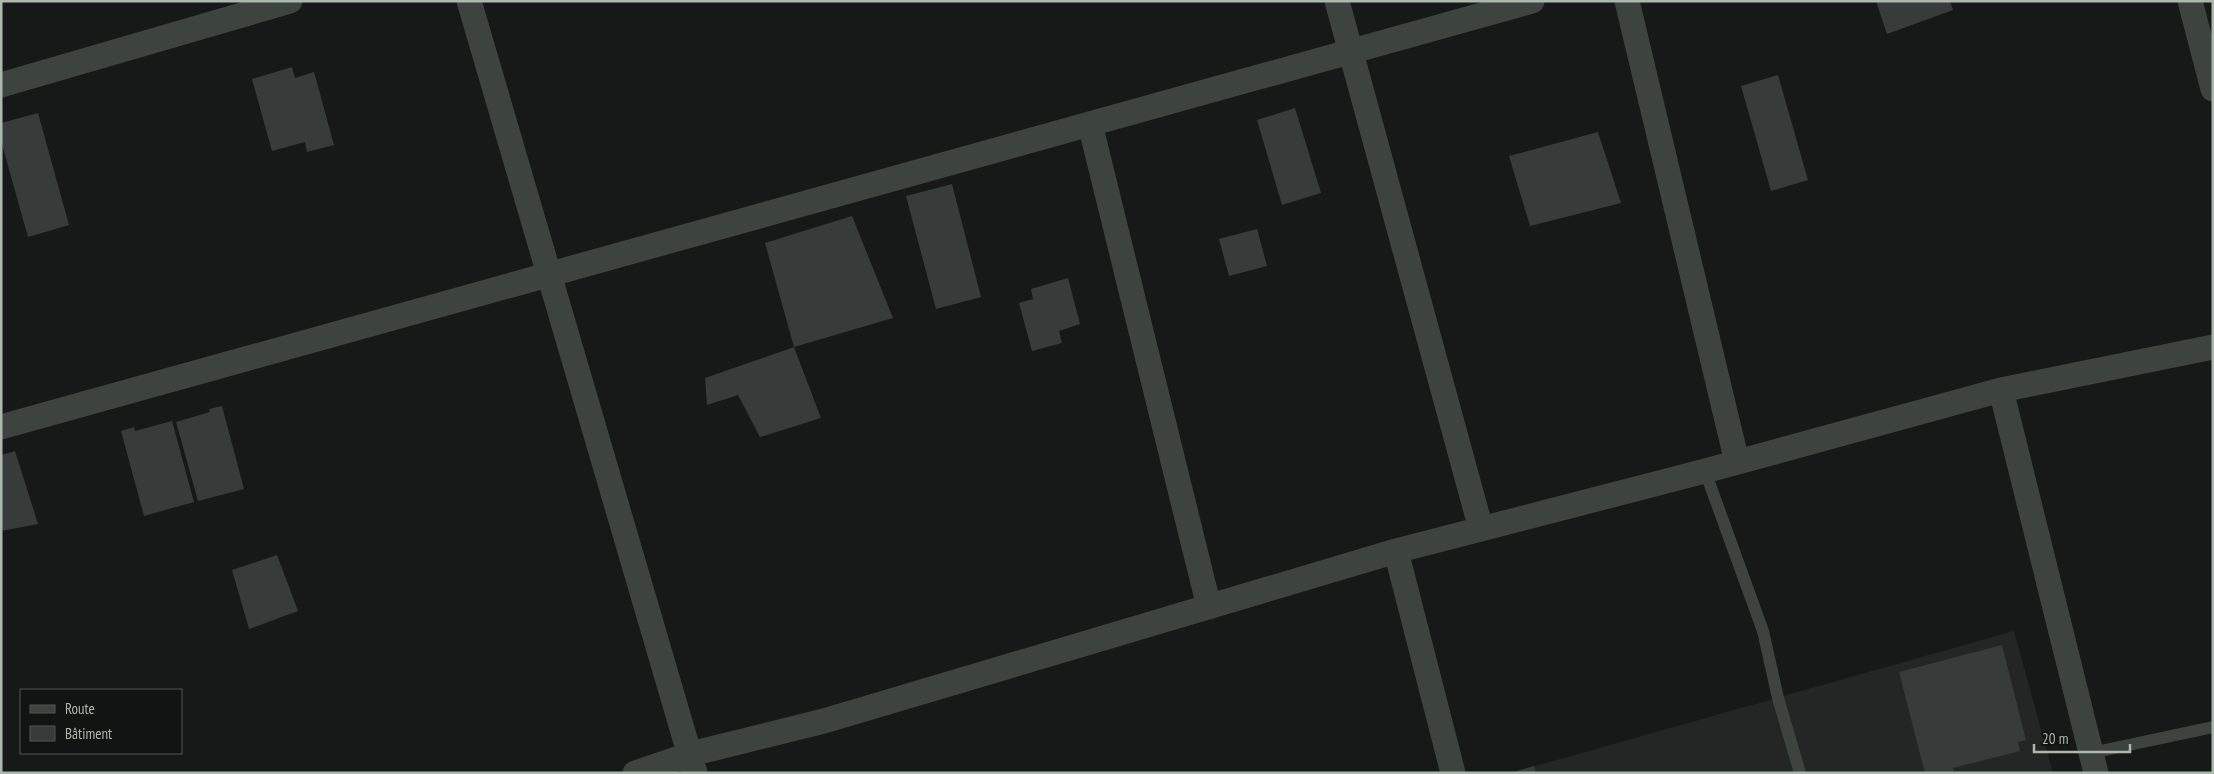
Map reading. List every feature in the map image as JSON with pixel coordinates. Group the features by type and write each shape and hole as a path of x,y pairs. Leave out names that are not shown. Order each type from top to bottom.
{"street":[{"path":"1,85 290,1"},
{"path":"469,1 693,763"},
{"path":"1337,1 1481,529"},
{"path":"1,427 1532,1"},
{"path":"1626,1 1737,462"},
{"path":"2190,1 2213,90"},
{"path":"1090,124 1209,607"},
{"path":"635,773 693,763 824,721 1396,551 1705,471 2001,390 2213,348"},
{"path":"2001,390 2093,763"},
{"path":"1396,551 1453,773"}],"lane":[{"path":"1705,471 1763,631 1778,698 1800,773"},
{"path":"2093,763 2213,727"}],"shaded area":[{"path":"2014,631 2053,773 1511,773"}],"building":[{"path":"1876,1 1950,1 1953,10 1887,34"},
{"path":"292,67 295,78 314,72 334,145 307,152 305,142 272,151 252,79"},
{"path":"1778,75 1808,180 1771,191 1741,86"},
{"path":"1295,108 1321,193 1282,205 1257,120"},
{"path":"38,113 69,225 28,237 1,141 1,123"},
{"path":"1598,132 1621,203 1530,226 1509,156"},
{"path":"952,184 981,297 936,309 906,196"},
{"path":"852,216 893,318 794,347 765,243"},
{"path":"1257,229 1267,266 1229,276 1219,239"},
{"path":"1068,278 1080,324 1059,331 1062,343 1032,351 1019,303 1033,299 1031,289"},
{"path":"794,347 821,418 760,437 738,395 707,405 705,378"},
{"path":"222,406 244,489 198,501 176,422 210,412 209,409"},
{"path":"172,421 194,502 144,516 121,431 134,427 135,431"},
{"path":"15,451 38,524 1,531 1,455"},
{"path":"277,555 298,611 249,629 232,570"},
{"path":"2002,645 2026,740 2018,742 2020,751 1953,768 1954,771 1946,773 1925,773 1899,672"},
{"path":"1534,766 1536,773 1513,773 1513,772"}]}
